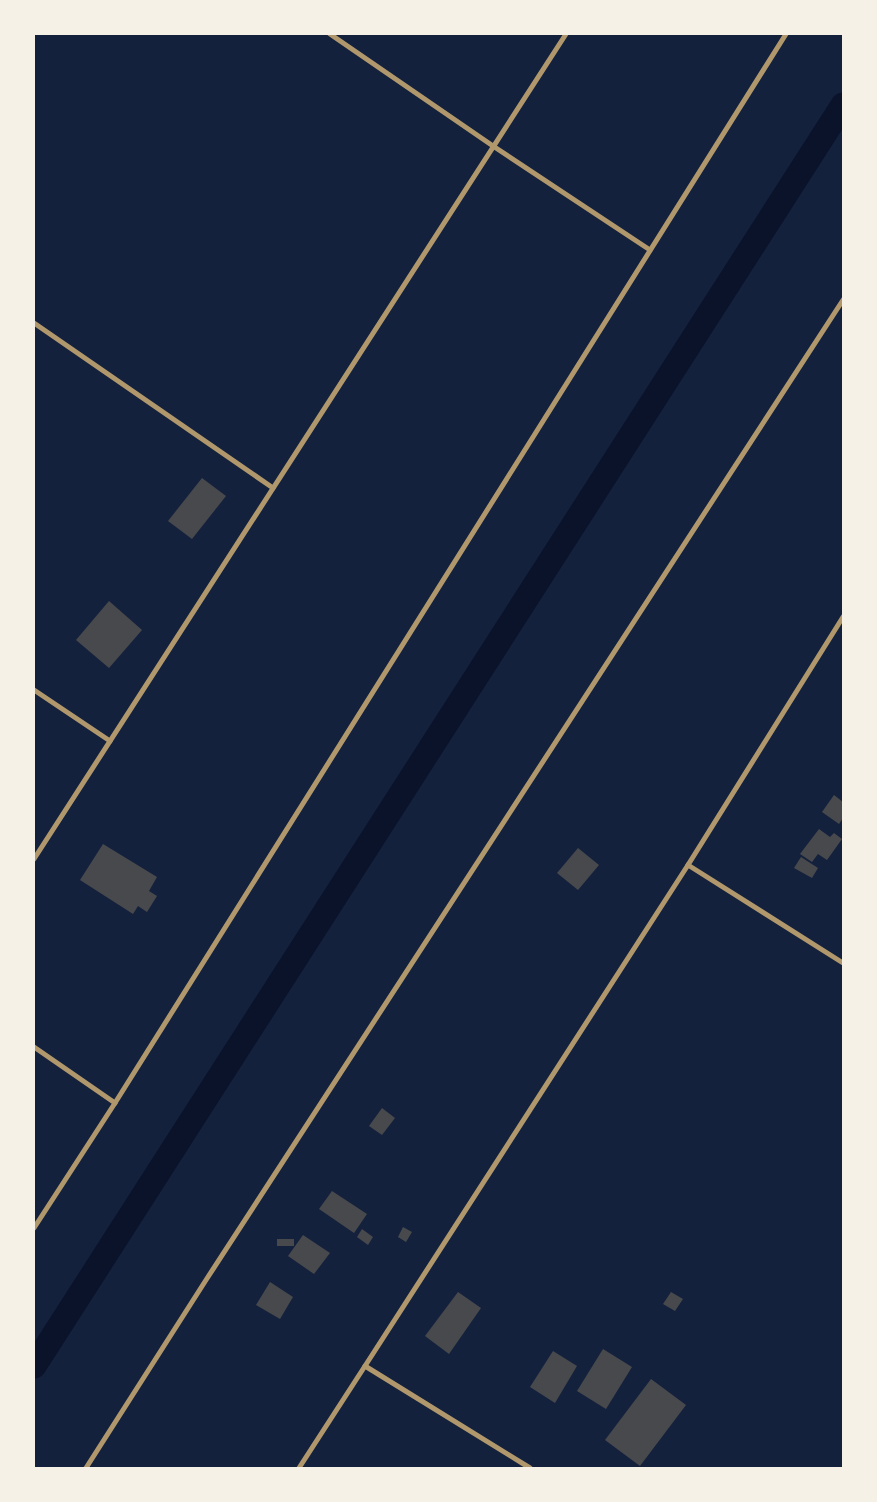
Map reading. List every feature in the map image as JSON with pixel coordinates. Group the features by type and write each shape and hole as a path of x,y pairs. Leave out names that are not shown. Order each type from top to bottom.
{"street":[{"path":"330,34 493,146 650,250"},
{"path":"34,859 566,34"},
{"path":"34,1228 115,1103 786,34"},
{"path":"86,1468 211,1272 843,300"},
{"path":"34,323 273,488"},
{"path":"299,1468 688,865 843,617"},
{"path":"34,690 110,742"},
{"path":"688,865 843,964"},
{"path":"34,1047 115,1103"},
{"path":"365,1366 530,1468"}],"building":[{"path":"202,478 226,496 192,539 168,521"},
{"path":"109,601 142,630 109,668 76,640"},
{"path":"834,795 843,802 843,818 839,824 822,812"},
{"path":"819,829 830,837 834,833 842,839 827,860 818,854 812,862 800,854"},
{"path":"103,844 157,877 149,891 157,896 147,912 138,906 133,914 80,880"},
{"path":"578,848 599,865 578,890 557,873"},
{"path":"801,857 818,868 812,878 794,868"},
{"path":"382,1108 395,1118 382,1135 369,1126"},
{"path":"332,1191 367,1214 354,1233 319,1209"},
{"path":"403,1227 412,1232 406,1242 398,1237"},
{"path":"362,1229 373,1237 368,1245 357,1237"},
{"path":"303,1235 330,1253 314,1274 288,1256"},
{"path":"277,1239 294,1239 294,1246 277,1246"},
{"path":"270,1282 293,1297 280,1319 256,1305"},
{"path":"458,1292 481,1308 449,1354 425,1336"},
{"path":"671,1292 683,1299 675,1311 663,1304"},
{"path":"603,1349 632,1367 606,1409 577,1391"},
{"path":"553,1351 577,1366 555,1403 530,1387"},
{"path":"651,1379 686,1405 640,1466 605,1440"}],"waterway":[{"path":"34,1366 843,105"}]}
